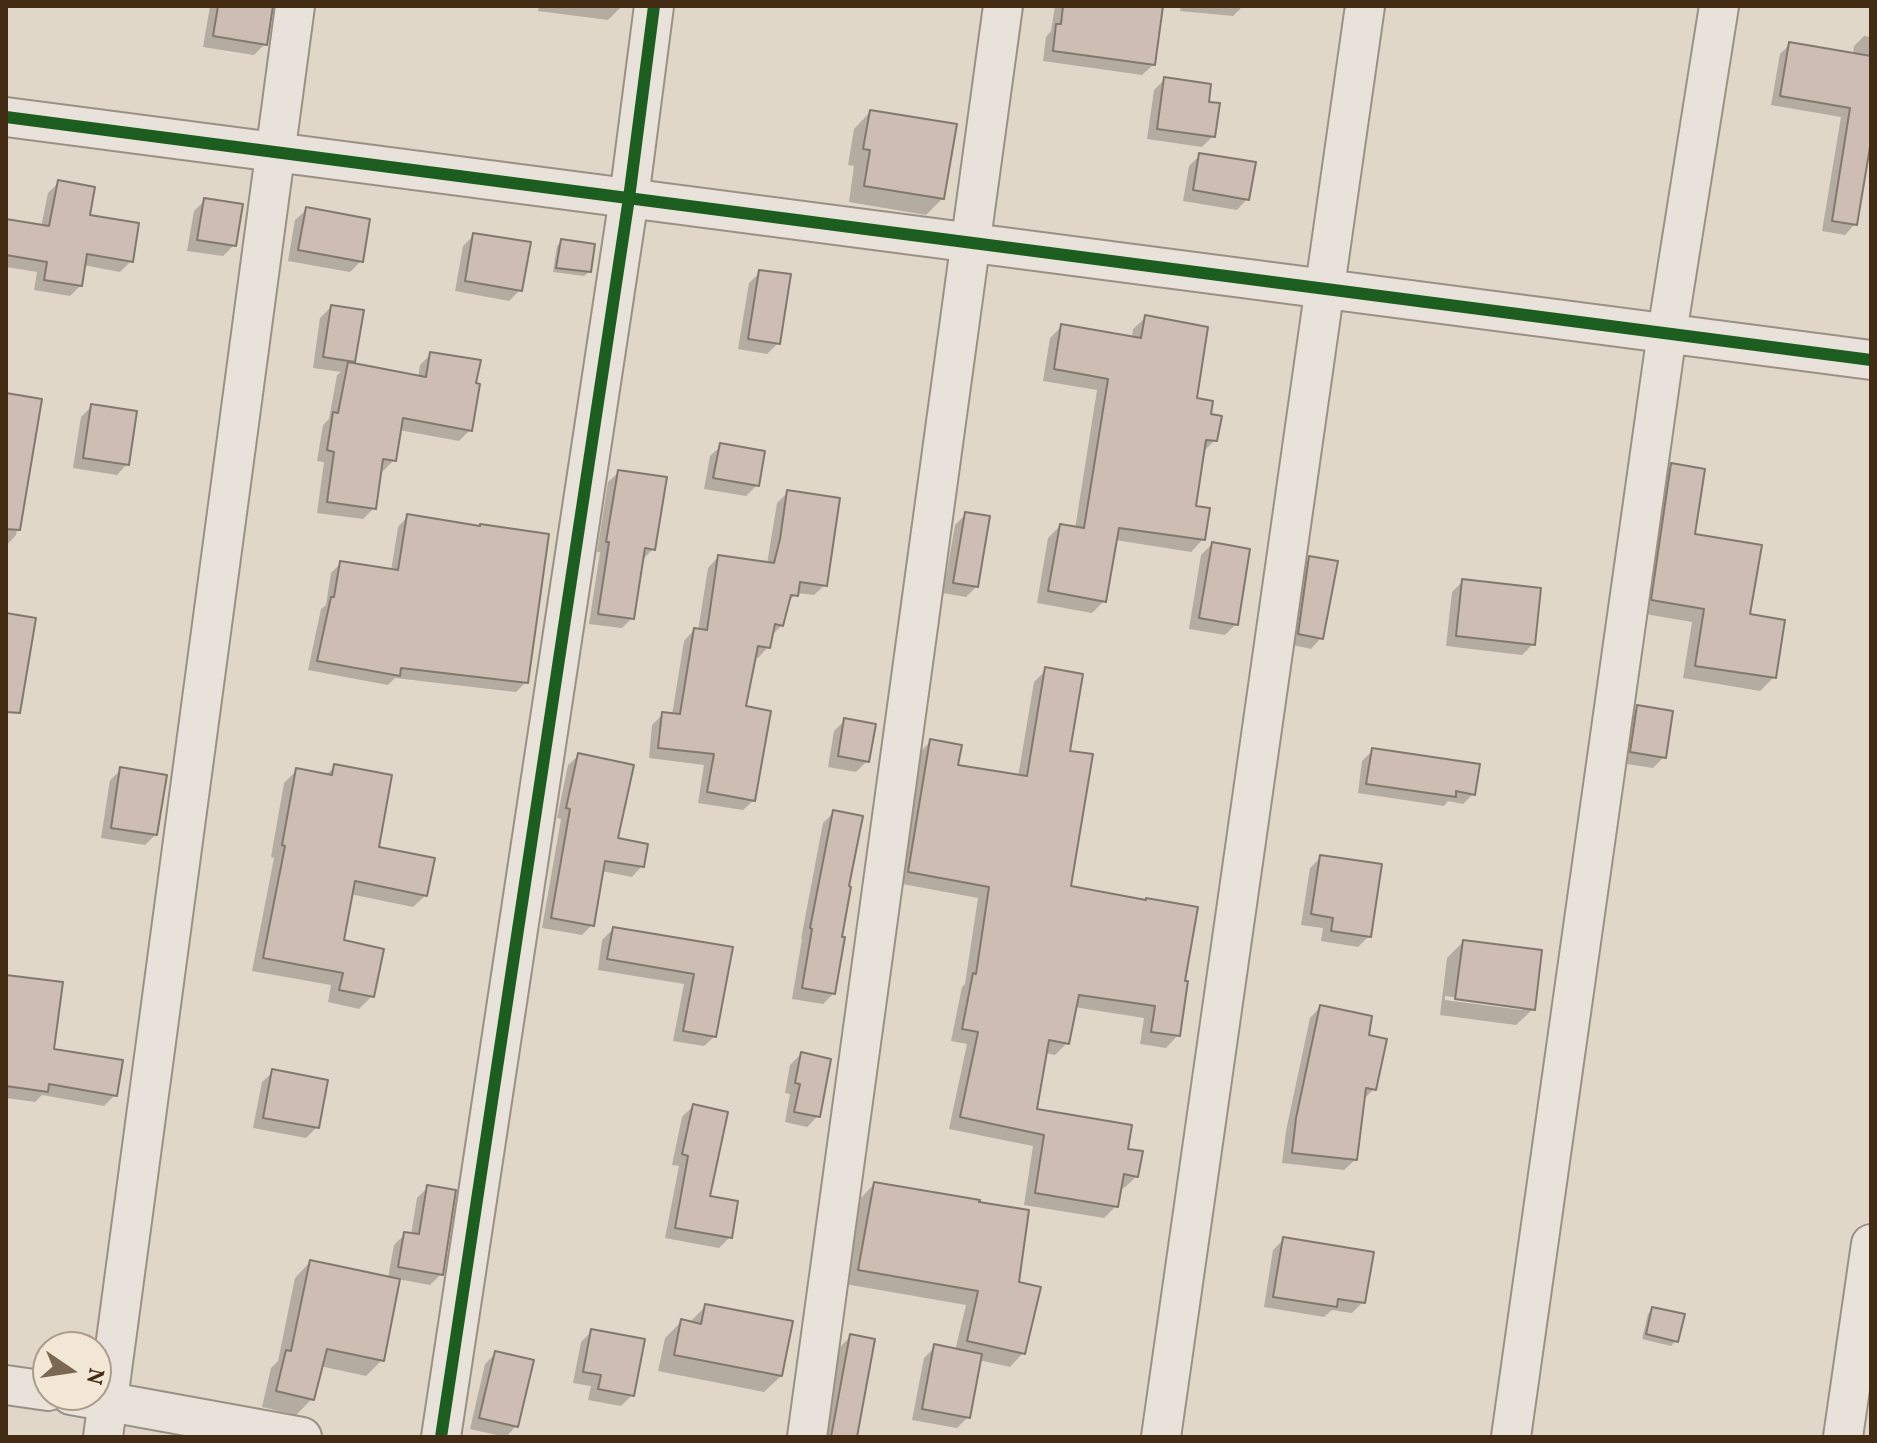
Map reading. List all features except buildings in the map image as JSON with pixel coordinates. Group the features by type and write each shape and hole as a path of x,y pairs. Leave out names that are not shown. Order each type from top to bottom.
{"street":[{"path":"105,1331 295,6"},
{"path":"441,1437 629,198 654,6"},
{"path":"807,1437 1003,6"},
{"path":"1161,1437 1365,6"},
{"path":"1511,1437 1667,333 1719,6"},
{"path":"6,117 1871,360"},
{"path":"1843,1437 1871,1244"},
{"path":"6,1385 32,1389"},
{"path":"93,1411 302,1437"}],"cycle path":[{"path":"441,1437 629,198 654,6"},
{"path":"6,117 1871,360"}]}
